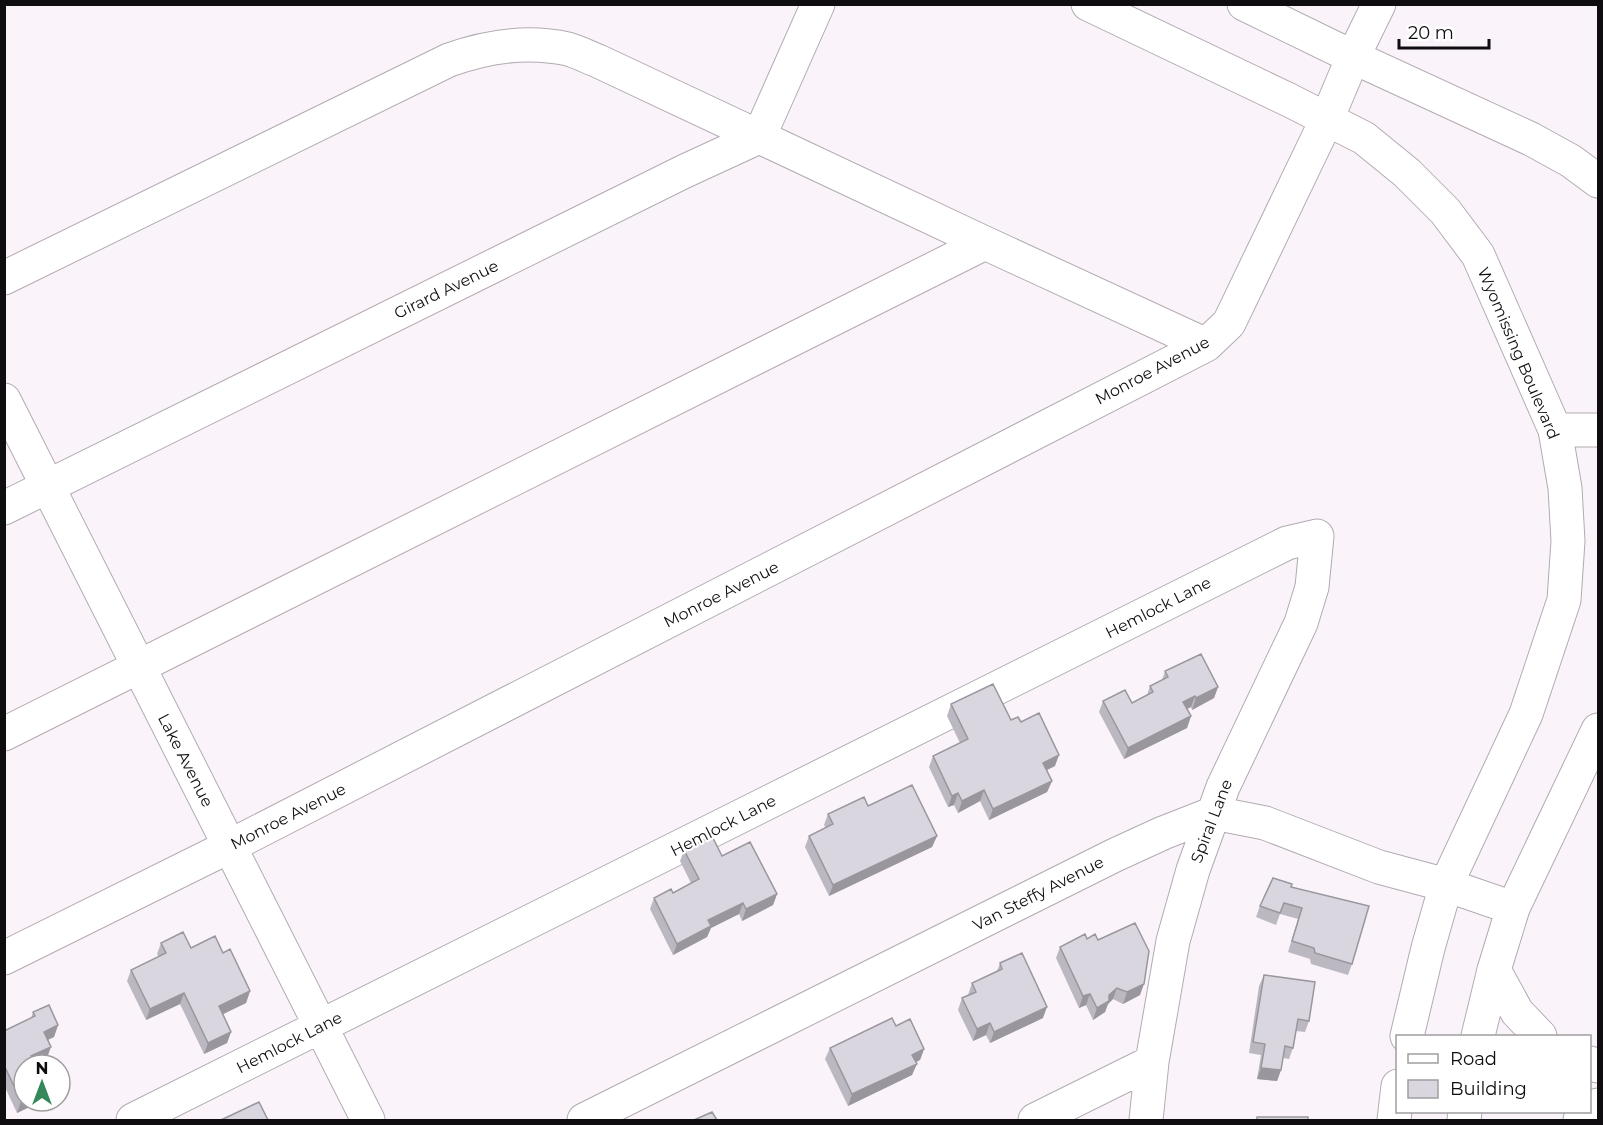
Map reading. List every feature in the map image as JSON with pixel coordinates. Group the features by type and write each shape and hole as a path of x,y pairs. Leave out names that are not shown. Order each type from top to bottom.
{"street":[{"path":"759,137 818,4"},
{"name":"Wyomissing Boulevard","path":"1088,4 1364,138 1407,173 1445,211 1478,255 1555,430 1565,488 1568,541 1564,600 1526,714 1446,885 1407,1035"},
{"path":"1244,4 1531,139 1571,161 1599,181"},
{"name":"Monroe Avenue","path":"4,958 230,846 1206,345 1229,324 1328,119 1353,57 1379,4"},
{"path":"4,278 449,60 505,45 525,45 568,50 598,61 1206,345"},
{"name":"Girard Avenue","path":"4,508 685,171 759,137"},
{"path":"4,734 985,243"},
{"name":"Lake Avenue","path":"4,400 368,1120"},
{"path":"1555,430 1599,430"},
{"name":"Spiral Lane","path":"1146,1120 1152,1062 1173,941 1193,870 1223,787 1300,622 1312,587 1317,536"},
{"name":"Hemlock Lane","path":"133,1120 1287,543 1317,536"},
{"path":"1478,1035 1494,970 1513,908 1599,730"},
{"path":"1214,813 1265,823 1379,867 1446,885 1513,908"},
{"name":"Van Steffy Avenue","path":"584,1120 1115,855 1214,813"},
{"path":"1494,970 1517,1012 1539,1035"},
{"path":"1035,1120 1152,1062"},
{"path":"1394,1120 1396,1103"}],"building":[{"path":"1201,654 1218,687 1183,702 1191,716 1128,748 1103,701 1125,690 1132,703 1153,692 1150,686 1168,677 1165,671"},
{"path":"993,684 1011,720 1018,717 1021,722 1039,713 1059,755 1043,763 1052,781 993,809 984,790 962,801 958,793 952,796 933,756 968,739 951,704"},
{"path":"912,785 937,836 833,885 809,836 833,824 828,814 864,797 868,806"},
{"path":"712,836 722,856 750,842 777,894 746,909 743,903 708,920 711,926 677,944 654,898 671,889 673,893 699,879 684,850"},
{"path":"1273,878 1292,884 1291,887 1369,906 1352,964 1315,953 1314,948 1292,941 1302,908 1284,903 1280,913 1260,906"},
{"path":"1135,923 1149,951 1144,984 1127,992 1117,988 1109,995 1109,1001 1097,1008 1090,994 1083,996 1060,947 1085,934 1087,939 1095,934 1098,940"},
{"path":"183,932 191,948 215,936 223,953 230,949 250,991 219,1006 231,1032 208,1043 184,993 150,1009 131,970 166,953 161,943"},
{"path":"1022,953 1047,1007 994,1032 990,1023 977,1029 962,998 976,992 972,983 1002,969 1000,963"},
{"path":"1264,975 1315,982 1309,1021 1298,1019 1293,1048 1285,1046 1281,1070 1261,1068 1265,1044 1253,1042"},
{"path":"49,1005 58,1025 44,1032 51,1047 38,1053 12,1053 12,1082 4,1065 4,1031 35,1016 33,1012"},
{"path":"892,1018 896,1026 910,1019 924,1049 912,1055 917,1064 852,1094 830,1048"},
{"path":"259,1102 268,1120 221,1120"},
{"path":"712,1112 717,1120 694,1120"},
{"path":"1257,1117 1308,1117 1308,1120 1257,1120"}]}
